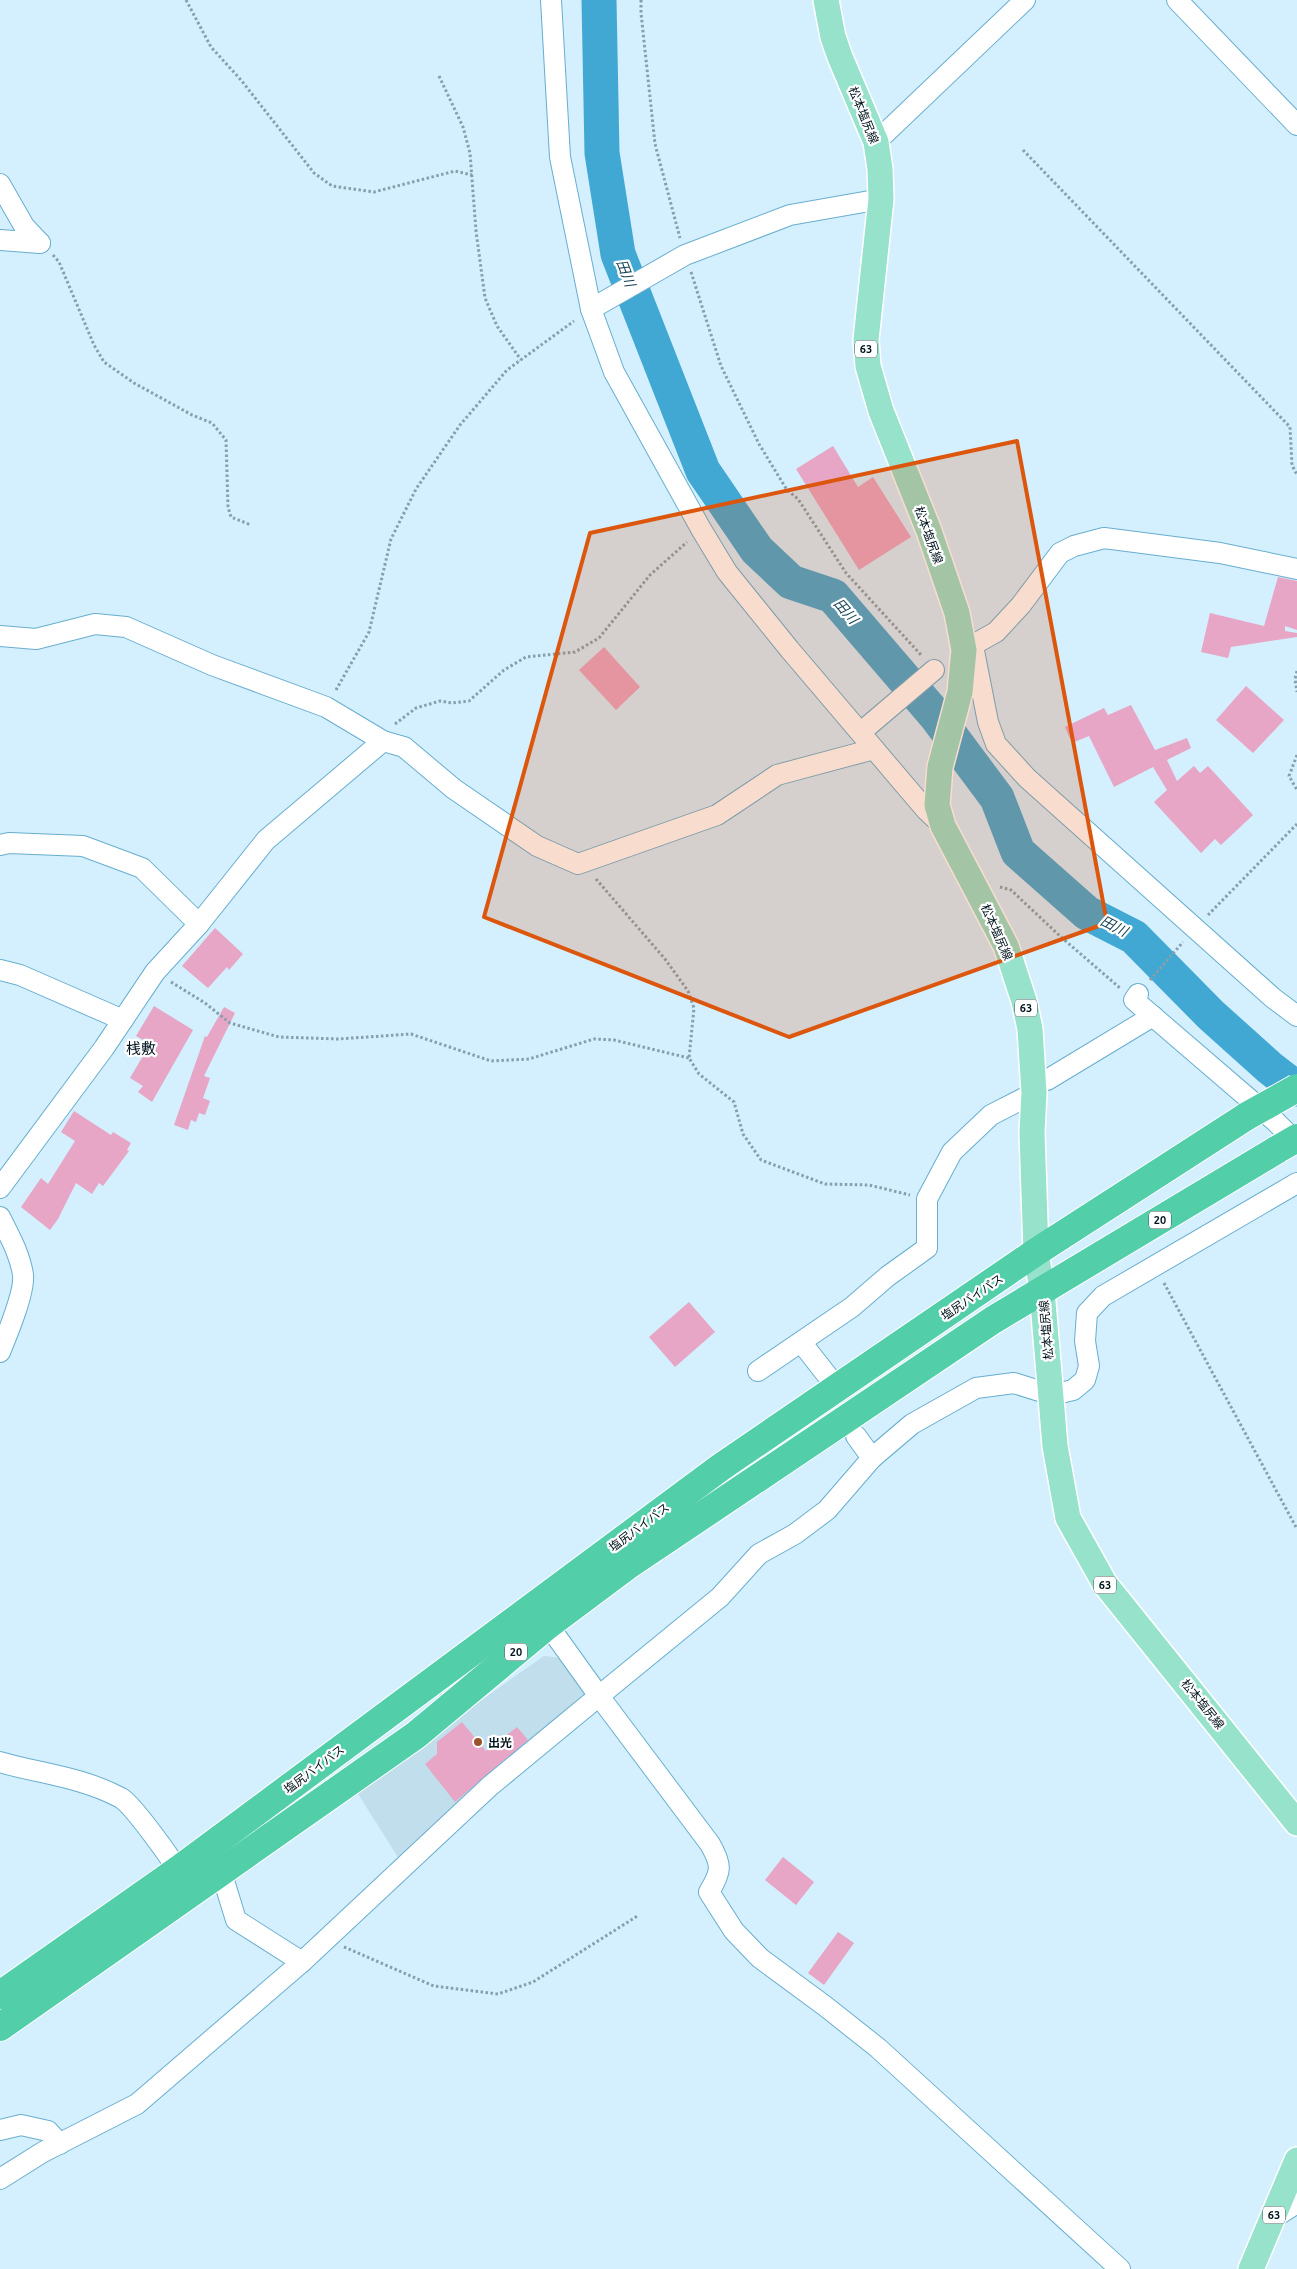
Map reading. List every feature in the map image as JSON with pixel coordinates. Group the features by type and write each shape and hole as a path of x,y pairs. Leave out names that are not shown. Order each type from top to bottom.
{"highway":[{"name":"塩尻バイパス","path":"0,1995 178,1870 721,1467 1036,1252 1247,1116 1297,1088"},
{"name":"塩尻バイパス","path":"0,2027 416,1735 548,1625 644,1556 993,1320 1291,1143"}],"main road":[{"name":"松本塩尻線","path":"826,0 833,37 840,57 876,142 881,199 866,340 868,366 881,411 929,531 968,648 960,692 940,767 937,805 943,826 1006,946 1024,1001 1030,1029 1034,1087 1032,1132 1036,1252 1042,1290 1055,1446 1068,1518 1105,1584 1297,1823"},
{"name":"63","path":"1251,2269 1297,2160"}],"street":[{"path":"551,0 560,157 614,372 701,530 739,586 790,650 864,729 874,749 926,810 943,826"},
{"path":"876,142 1024,0"},
{"path":"1177,0 1297,125"},
{"path":"0,184 24,226 40,243"},
{"path":"597,306 682,257 790,215 881,199"},
{"path":"0,240 40,243"},
{"path":"1297,569 1220,553 1104,538 1074,546 1060,553 1021,605 996,632 968,648 988,722 996,744 1027,778 1194,929 1272,998 1297,1016"},
{"path":"0,636 36,638 95,624 126,627 212,665 326,707 380,739 404,747 454,789 537,846 578,864 717,814 777,775 874,749"},
{"path":"864,729 931,672"},
{"path":"0,1188 123,1020 155,972 199,924 266,840 380,739"},
{"path":"0,845 9,843 83,846 142,868 199,924"},
{"path":"0,970 20,974 123,1020"},
{"path":"1136,997 1153,1016 1276,1122 1291,1143"},
{"path":"758,1371 852,1307 888,1276 927,1248 927,1199 952,1152 991,1115 1153,1016"},
{"path":"0,2179 60,2144 136,2104 302,1962 490,1786 720,1597 759,1554 795,1534 827,1510 872,1458 912,1424 976,1388 1014,1383 1052,1395 1073,1390 1085,1380 1090,1366 1085,1341 1087,1313 1103,1296 1154,1264 1297,1183"},
{"path":"0,1217 12,1241 23,1276 13,1322 0,1352"},
{"path":"801,1342 837,1388"},
{"path":"856,1436 872,1458"},
{"path":"548,1625 710,1844 718,1859 719,1876 709,1892 734,1931 760,1958 878,2048 1120,2269"},
{"path":"0,1762 68,1777 122,1799 167,1852 178,1870"},
{"path":"219,1873 224,1881 236,1920 302,1962"},
{"path":"0,2037 94,1960"},
{"path":"0,2130 21,2126 48,2131 60,2144"},
{"path":"1272,2219 1297,2203"}],"path":[{"path":"186,0 211,47 241,80 286,140 314,173 332,186 374,192 455,171 472,175"},
{"path":"642,0 641,13 655,144 682,257 721,366 759,444 787,490 798,500 846,573 931,672"},
{"path":"439,76 463,127 470,153 476,230 485,298 497,326 521,360"},
{"path":"1022,150 1290,427 1292,465 1297,475"},
{"path":"40,243 59,262 94,345 104,362 134,383 192,415 212,423 226,440 228,507 231,518 251,525"},
{"path":"326,707 369,632 391,539 416,490 460,425 507,370 597,306"},
{"path":"380,739 416,708 440,701 452,703 469,701 504,670 526,657 575,652 599,638 650,575 701,530"},
{"path":"1297,671 1295,679 1297,692"},
{"path":"1297,755 1289,776 1297,790"},
{"path":"976,887 991,884 1011,890 1061,937 1136,997 1194,929 1297,824"},
{"path":"578,864 595,878 665,959 688,991 694,1008 689,1058 699,1074 734,1102 743,1134 761,1160 825,1184 869,1185 927,1199"},
{"path":"155,972 205,1003 230,1023 278,1037 338,1039 411,1034 491,1062 529,1059 594,1039 614,1040 689,1058"},
{"path":"1154,1264 1297,1529"},
{"path":"326,1939 434,1986 498,1994 533,1982 639,1915"}],"highlighted area":[{"path":"1017,441 1107,923 789,1037 484,917 590,533"}],"shaded area":[{"name":"出光","path":"544,1656 561,1658 586,1691 585,1702 401,1862 355,1789"}],"building":[{"path":"833,446 858,487 873,477 911,537 859,570 796,469"},
{"path":"1278,577 1297,581 1297,630 1285,626 1285,631 1297,633 1297,637 1231,647 1228,658 1201,652 1210,613 1264,626"},
{"path":"604,647 640,687 616,710 579,670"},
{"path":"1246,686 1284,720 1253,753 1216,720"},
{"path":"1131,705 1155,750 1187,738 1191,748 1167,760 1177,781 1194,766 1200,773 1208,766 1253,815 1221,845 1215,839 1201,853 1154,802 1167,790 1153,767 1114,787 1089,736 1072,743 1065,727 1104,708 1108,715"},
{"path":"215,928 243,954 229,970 227,967 208,988 182,966"},
{"path":"154,1006 193,1030 152,1102 138,1092 143,1086 130,1078 150,1044 136,1036"},
{"path":"224,1007 235,1013 204,1076 210,1078 203,1098 210,1101 205,1115 199,1113 196,1122 191,1120 188,1130 174,1125 205,1036 207,1037"},
{"path":"74,1111 111,1135 113,1132 131,1143 127,1150 129,1151 103,1186 99,1183 92,1194 76,1183 58,1219 50,1230 21,1207 41,1178 48,1184 75,1141 61,1132"},
{"path":"689,1302 715,1332 675,1367 649,1337"},
{"path":"462,1722 486,1751 517,1727 528,1740 455,1802 425,1764 437,1754 437,1742"},
{"path":"783,1857 814,1882 796,1905 765,1880"},
{"path":"838,1932 854,1943 824,1985 808,1973"}],"waterway":[{"name":"田川","path":"599,0 602,153 618,254 703,471 757,550 791,582 833,596 936,716 997,798 1018,852 1087,913 1134,937 1211,1015 1270,1068 1297,1089"}],"place":[{"name":"出光","path":"478,1742"}],"district":[{"name":"桟敷","path":"141,1048"}]}
